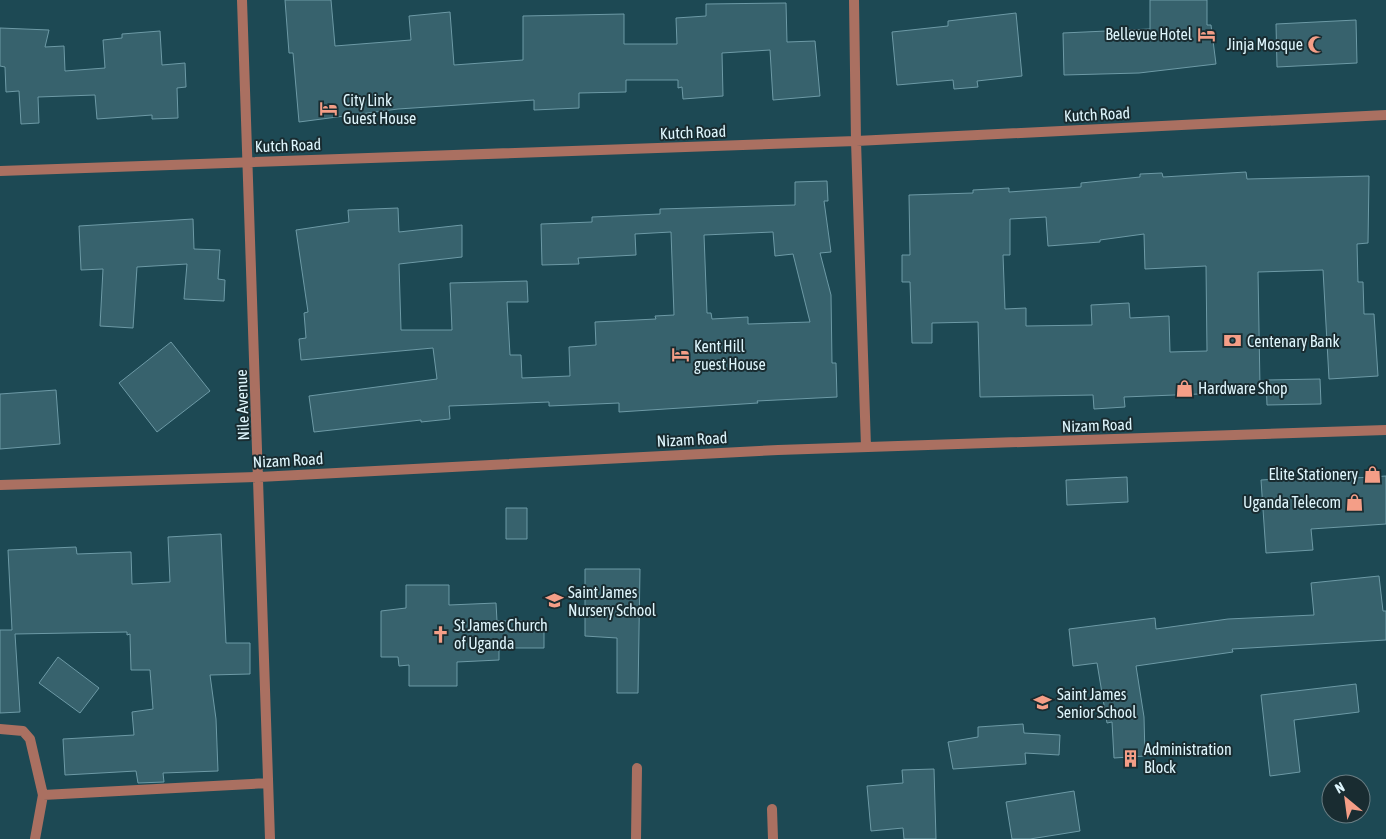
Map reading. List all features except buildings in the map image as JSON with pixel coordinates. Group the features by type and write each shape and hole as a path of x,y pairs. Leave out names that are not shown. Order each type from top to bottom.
{"street":[{"name":"Nile Avenue","path":"242,0 270,839"},
{"path":"854,0 856,141 866,447"},
{"name":"Kutch Road","path":"0,171 856,141 1386,115"},
{"name":"Nizam Road","path":"0,485 259,477 866,447 1386,430"},
{"path":"0,729 23,731 30,739 43,795 35,839"},
{"path":"636,839 637,768"},
{"path":"43,795 268,783"},
{"path":"772,809 774,839"}],"place":[{"name":"Bellevue Hotel","path":"1206,34"},
{"name":"Jinja Mosque","path":"1317,44"},
{"name":"City Link Guest House","path":"329,109"},
{"name":"Centenary Bank","path":"1233,341"},
{"name":"Kent Hill guest House","path":"680,355"},
{"name":"Hardware Shop","path":"1184,388"},
{"name":"Elite Stationery","path":"1372,474"},
{"name":"Uganda Telecom","path":"1355,502"},
{"name":"Saint James Nursery School","path":"554,601"},
{"name":"St James Church of Uganda","path":"440,634"},
{"name":"Saint James Senior School","path":"1043,703"},
{"name":"Administration Block","path":"1130,758"}]}
